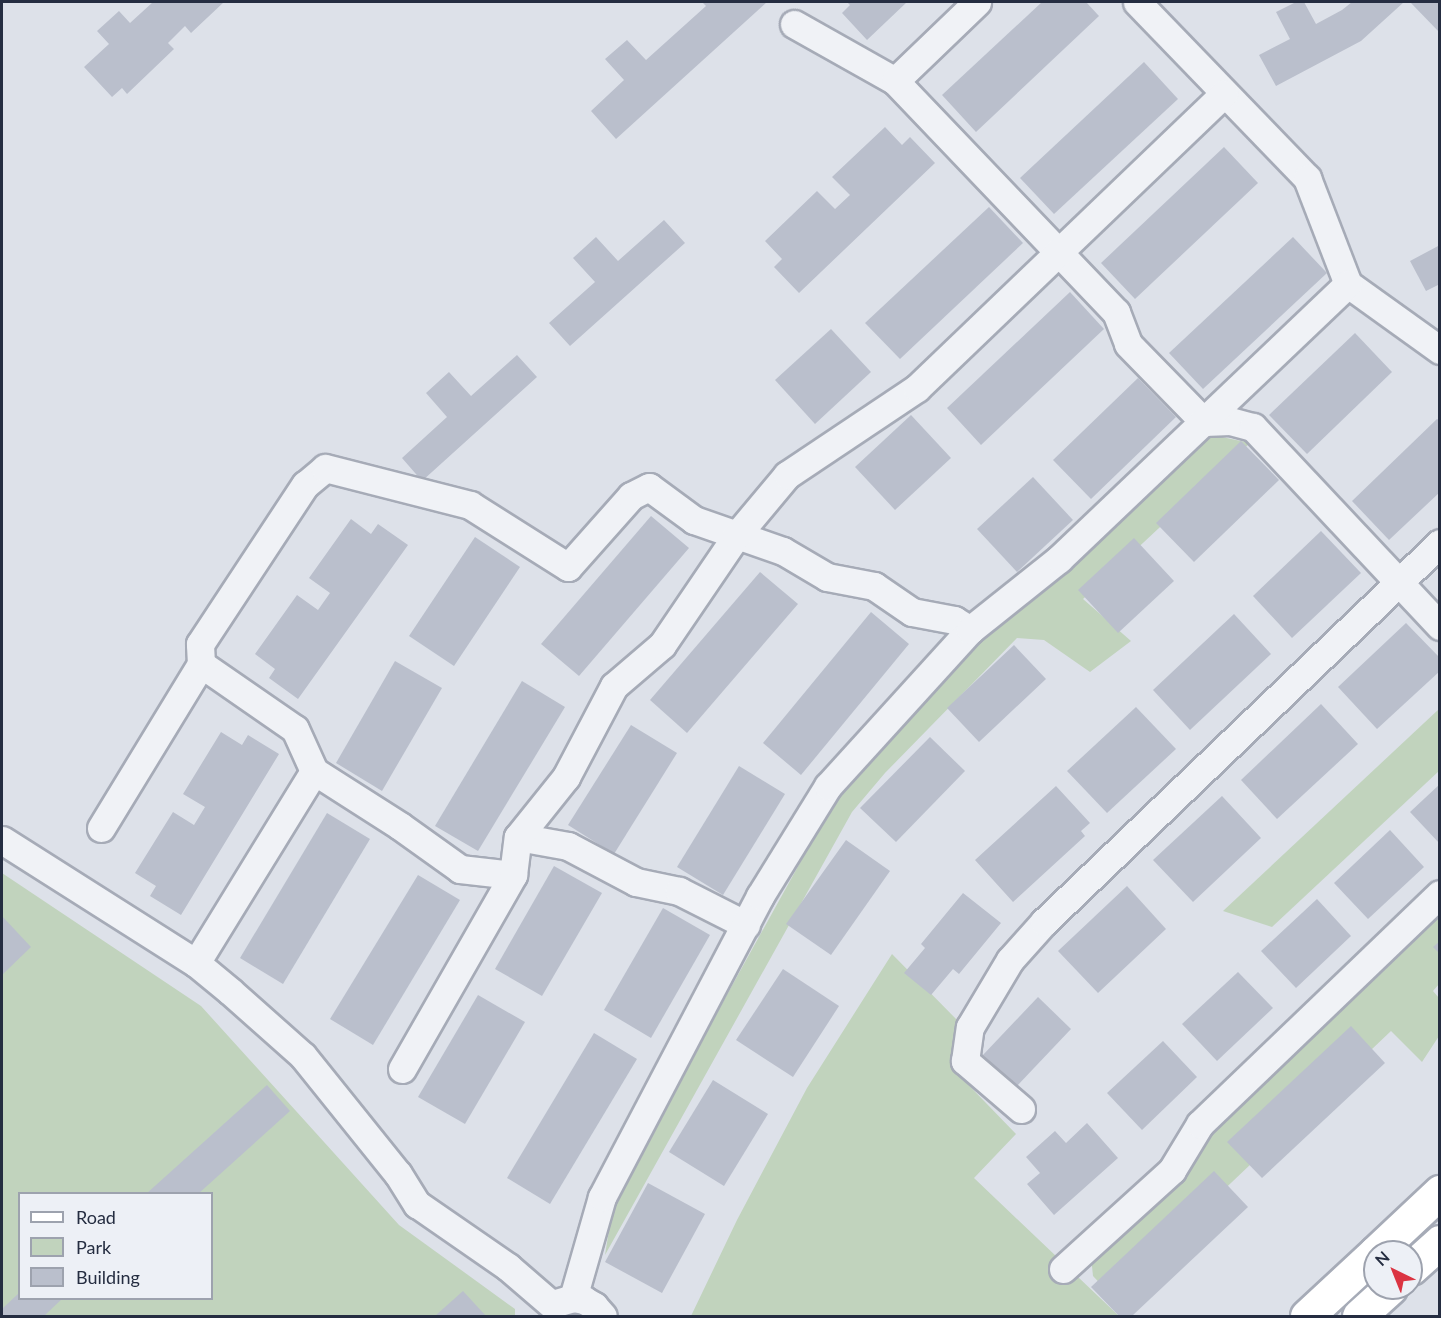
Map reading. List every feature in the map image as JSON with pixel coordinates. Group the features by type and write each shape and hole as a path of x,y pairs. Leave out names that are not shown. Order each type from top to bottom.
{"main road":[{"path":"1388,1240 1440,1192"},
{"path":"1423,1257 1440,1242"},
{"path":"1306,1317 1363,1263"},
{"path":"1359,1317 1377,1300"}],"lane":[{"path":"895,81 977,2"},
{"path":"1137,2 1307,178 1348,284 1440,350"},
{"path":"794,24 895,81 1116,312 1128,344 1204,422 1230,421 1253,426 1440,626"},
{"path":"402,1069 513,876 518,837 566,777 614,686 662,645 735,536 787,476 916,388 1224,94"},
{"path":"556,1307 602,1197 760,896 828,786 970,630 1059,559 1348,284"},
{"path":"101,828 201,664 200,644 305,485 325,468 470,505 568,567 631,496 649,487 694,520 783,551 827,577 874,586 912,612 954,620 970,630"},
{"path":"1020,1109 965,1061 970,1027 1010,960 1044,922 1440,543"},
{"path":"201,664 295,729 315,771 400,826 460,869 513,876"},
{"path":"196,963 315,771"},
{"path":"518,837 568,846 636,882 679,891 746,925"},
{"path":"2,840 196,963 303,1056 398,1174 417,1204 508,1267 556,1307 594,1306 603,1317"},
{"path":"1063,1269 1172,1170 1200,1124 1440,894"}],"green space":[{"path":"1208,434 1250,443 1083,599 1131,641 1090,672 1044,640 1017,638 885,773 852,812 605,1255 614,1199 848,776 971,647"},
{"path":"1439,709 1439,771 1272,927 1223,911"},
{"path":"2,873 201,1006 399,1225 515,1309 515,1316 2,1316"},
{"path":"1439,916 1439,984 1433,991 1439,998 1439,1036 1422,1062 1391,1031 1112,1296 1093,1276 1091,1257 1211,1129"},
{"path":"892,954 959,1022 955,1071 1016,1134 974,1178 1119,1316 691,1316 737,1220 807,1088"}],"building":[{"path":"153,2 224,2 191,33 185,26 168,43 174,49 127,94 122,88 112,97 84,67 109,44 97,31 119,11 130,23"},
{"path":"702,2 767,2 616,139 591,111 624,80 605,59 627,40 646,60 706,6"},
{"path":"847,2 907,2 867,40 842,13 850,5"},
{"path":"1042,2 1086,2 1099,16 976,132 942,95"},
{"path":"1296,2 1304,2 1316,24 1352,2 1404,2 1361,41 1276,86 1259,55 1290,39 1276,12"},
{"path":"1410,2 1440,2 1440,33"},
{"path":"1144,62 1178,99 1054,214 1020,178"},
{"path":"885,127 902,145 910,137 935,163 799,293 774,267 782,259 765,241 817,191 835,209 850,195 832,177"},
{"path":"1224,147 1258,183 1135,299 1101,263"},
{"path":"989,207 1023,243 900,359 865,323"},
{"path":"664,220 685,243 570,346 549,323 595,282 573,258 596,237 618,261"},
{"path":"1293,237 1327,273 1203,389 1169,353"},
{"path":"1440,245 1440,284 1426,291 1410,261"},
{"path":"1070,292 1104,329 981,445 947,408"},
{"path":"831,329 871,372 815,424 775,380"},
{"path":"1355,333 1392,372 1307,454 1269,415"},
{"path":"517,355 537,377 422,481 402,458 447,417 426,393 449,372 471,396"},
{"path":"1138,378 1176,417 1091,499 1053,460"},
{"path":"911,415 951,458 895,510 855,467"},
{"path":"1437,419 1440,421 1440,492 1389,540 1352,501"},
{"path":"1241,441 1279,480 1194,562 1156,523"},
{"path":"1033,477 1073,520 1017,572 977,529"},
{"path":"651,516 689,548 579,676 541,644"},
{"path":"351,519 371,534 378,524 408,545 298,699 269,678 275,669 255,654 297,595 318,610 330,593 309,578"},
{"path":"1321,531 1361,573 1292,638 1253,596"},
{"path":"475,537 520,567 454,666 409,636"},
{"path":"1134,538 1174,581 1118,633 1078,590"},
{"path":"760,572 798,604 687,733 650,700"},
{"path":"871,612 909,644 801,775 763,743"},
{"path":"1234,614 1271,654 1190,730 1153,690"},
{"path":"1406,623 1440,658 1440,671 1377,729 1338,687"},
{"path":"1014,645 1046,679 979,742 947,708"},
{"path":"395,661 442,688 382,791 336,763"},
{"path":"522,681 565,707 478,851 435,826"},
{"path":"1321,704 1358,744 1277,819 1241,780"},
{"path":"1136,707 1176,749 1107,813 1067,771"},
{"path":"631,725 677,753 614,854 568,825"},
{"path":"221,732 242,745 248,735 279,754 181,915 150,896 156,886 135,873 173,812 194,825 205,807 183,794"},
{"path":"930,737 965,771 896,842 860,808"},
{"path":"739,766 785,794 723,895 677,867"},
{"path":"1440,784 1440,844 1410,812"},
{"path":"1056,786 1090,823 1081,831 1085,836 1013,902 975,860"},
{"path":"1222,796 1261,838 1193,902 1153,860"},
{"path":"327,813 370,839 283,984 240,958"},
{"path":"1390,830 1424,867 1368,919 1334,883"},
{"path":"846,840 890,871 831,955 786,924"},
{"path":"554,866 602,893 542,996 495,969"},
{"path":"418,875 460,900 373,1045 330,1019"},
{"path":"1127,886 1166,929 1098,993 1058,951"},
{"path":"963,893 1001,923 959,974 953,969 931,995 904,973 925,948 921,944"},
{"path":"1317,899 1351,936 1296,988 1261,951"},
{"path":"663,908 710,935 651,1038 604,1010"},
{"path":"2,916 31,947 2,975"},
{"path":"1440,941 1440,954 1433,947"},
{"path":"783,969 839,1006 793,1077 736,1040"},
{"path":"1238,972 1273,1008 1217,1061 1182,1024"},
{"path":"478,995 525,1022 465,1124 418,1097"},
{"path":"1038,997 1071,1029 1016,1087 982,1056"},
{"path":"1351,1026 1385,1063 1262,1178 1227,1142"},
{"path":"594,1033 637,1059 550,1204 507,1178"},
{"path":"1163,1041 1197,1077 1142,1130 1107,1093"},
{"path":"713,1080 768,1114 724,1186 669,1152"},
{"path":"267,1085 290,1111 200,1192 148,1192"},
{"path":"1087,1123 1118,1158 1054,1215 1027,1184 1040,1173 1026,1157 1055,1131 1066,1143"},
{"path":"1214,1171 1248,1207 1132,1316 1119,1316 1091,1287"},
{"path":"648,1183 705,1214 662,1293 605,1262"},
{"path":"463,1291 486,1316 435,1316"},
{"path":"18,1294 18,1300 61,1300 44,1316 2,1316 2,1309"}]}
